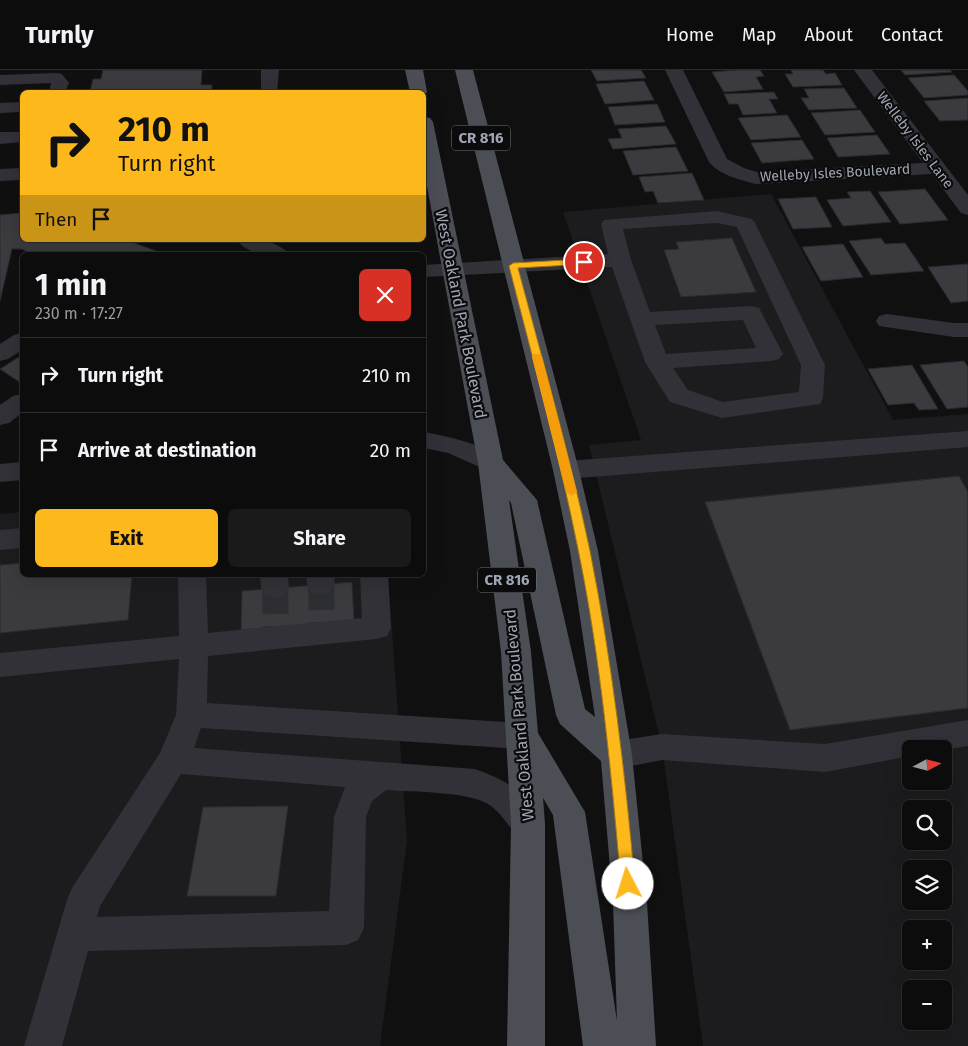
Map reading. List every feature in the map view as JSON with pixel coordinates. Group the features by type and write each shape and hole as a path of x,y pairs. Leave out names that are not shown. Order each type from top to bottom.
{"main road":[{"path":"414,70 418,90"},
{"name":"CR 816","path":"464,70 566,470 584,551 604,668 616,755 630,902 637,1046"},
{"name":"West Oakland Park Boulevard","path":"426,132 491,463 512,623 523,736 528,824 526,1046"},
{"path":"491,463 524,500 571,714 616,755"},
{"path":"523,736 569,812 602,1046"}],"street":[{"path":"269,90 270,70"},
{"name":"Welleby Isles Boulevard","path":"674,70 719,162 737,172 756,178 936,168"},
{"name":"Welleby Isles Lane","path":"863,70 968,209"},
{"path":"0,80 56,78 60,83 58,90"},
{"path":"0,108 20,107"},
{"path":"0,138 20,137"},
{"path":"0,175 20,174"},
{"path":"717,217 745,223 814,366 812,398 722,410 679,396 657,362 620,260 611,224 717,217"},
{"path":"252,242 273,252"},
{"path":"426,271 620,260"},
{"path":"642,319 751,313 771,354 657,362"},
{"path":"887,321 954,330 968,330"},
{"path":"0,354 20,341"},
{"path":"0,417 20,403"},
{"path":"566,470 968,439"},
{"path":"426,440 454,446 491,463"},
{"path":"0,540 20,538"},
{"path":"43,1046 84,900 140,809 173,760 191,715 194,647 192,577"},
{"path":"0,665 194,647 276,633 323,628 377,628 374,577"},
{"path":"191,715 523,736"},
{"path":"616,755 662,747 825,758 968,733"},
{"path":"173,760 475,783 503,796 528,824"},
{"path":"75,934 346,928 350,816 358,793 381,775"}],"shaded area":[{"path":"771,194 893,420 968,414 968,1046 703,1046 662,747 589,445 641,440 563,212"},
{"path":"20,512 20,577 388,577 407,841 380,1046 0,1046 0,514"}],"building":[{"path":"103,70 202,70 201,85 212,85 211,90 90,90 93,79 101,79"},
{"path":"591,70 641,70 646,78 597,81"},
{"path":"760,70 764,76 756,77 763,89 724,92 712,72"},
{"path":"791,70 823,70 826,74 835,73 842,85 793,87 785,74 793,74"},
{"path":"901,70 950,70 952,72 905,75"},
{"path":"954,75 968,91 968,95 924,98 908,78"},
{"path":"644,81 654,100 605,104 596,84"},
{"path":"844,88 857,108 809,110 801,98 809,98 804,89"},
{"path":"774,92 778,99 769,99 777,113 743,115 738,104 729,104 724,94"},
{"path":"968,98 968,120 940,121 924,101"},
{"path":"657,104 665,122 615,125 608,107"},
{"path":"860,110 875,132 825,135 811,113"},
{"path":"787,115 801,137 751,140 738,118"},
{"path":"666,126 676,144 613,149 608,139 622,138 618,129"},
{"path":"877,135 890,154 838,157 827,138"},
{"path":"802,140 814,159 762,163 751,143"},
{"path":"676,147 688,171 633,175 623,151"},
{"path":"692,173 704,200 658,203 653,191 645,192 639,177"},
{"path":"925,189 948,220 900,224 878,192"},
{"path":"870,191 891,222 843,226 827,200 851,198 847,192"},
{"path":"816,197 832,227 793,229 778,199"},
{"path":"20,213 20,242 131,242 159,252 28,252 22,249 12,249 0,301 0,215"},
{"path":"732,238 756,292 681,297 664,250 679,249 676,242"},
{"path":"881,238 885,244 905,243 924,271 871,275 849,241"},
{"path":"843,244 863,277 821,281 802,247"},
{"path":"968,264 968,301 951,303 928,267"},
{"path":"20,356 20,382 0,369"},
{"path":"964,361 968,367 968,407 947,409 920,365"},
{"path":"912,365 938,409 919,410 914,403 888,405 868,369"},
{"path":"959,476 968,492 968,708 790,730 705,502"},
{"path":"959,476 968,492 968,708 790,730 705,502"},
{"path":"20,563 20,577 132,577 128,620 0,633 0,565"},
{"path":"352,582 354,620 241,630 242,591"},
{"path":"288,806 276,896 187,896 203,807"}],"tunnel":[{"path":"321,584 322,623"},
{"path":"275,588 276,627"}],"slow traffic":[{"path":"537,357 571,492"}],"route":[{"path":"584,262 513,266 566,470 584,551 604,668 616,755 628,884"}]}
